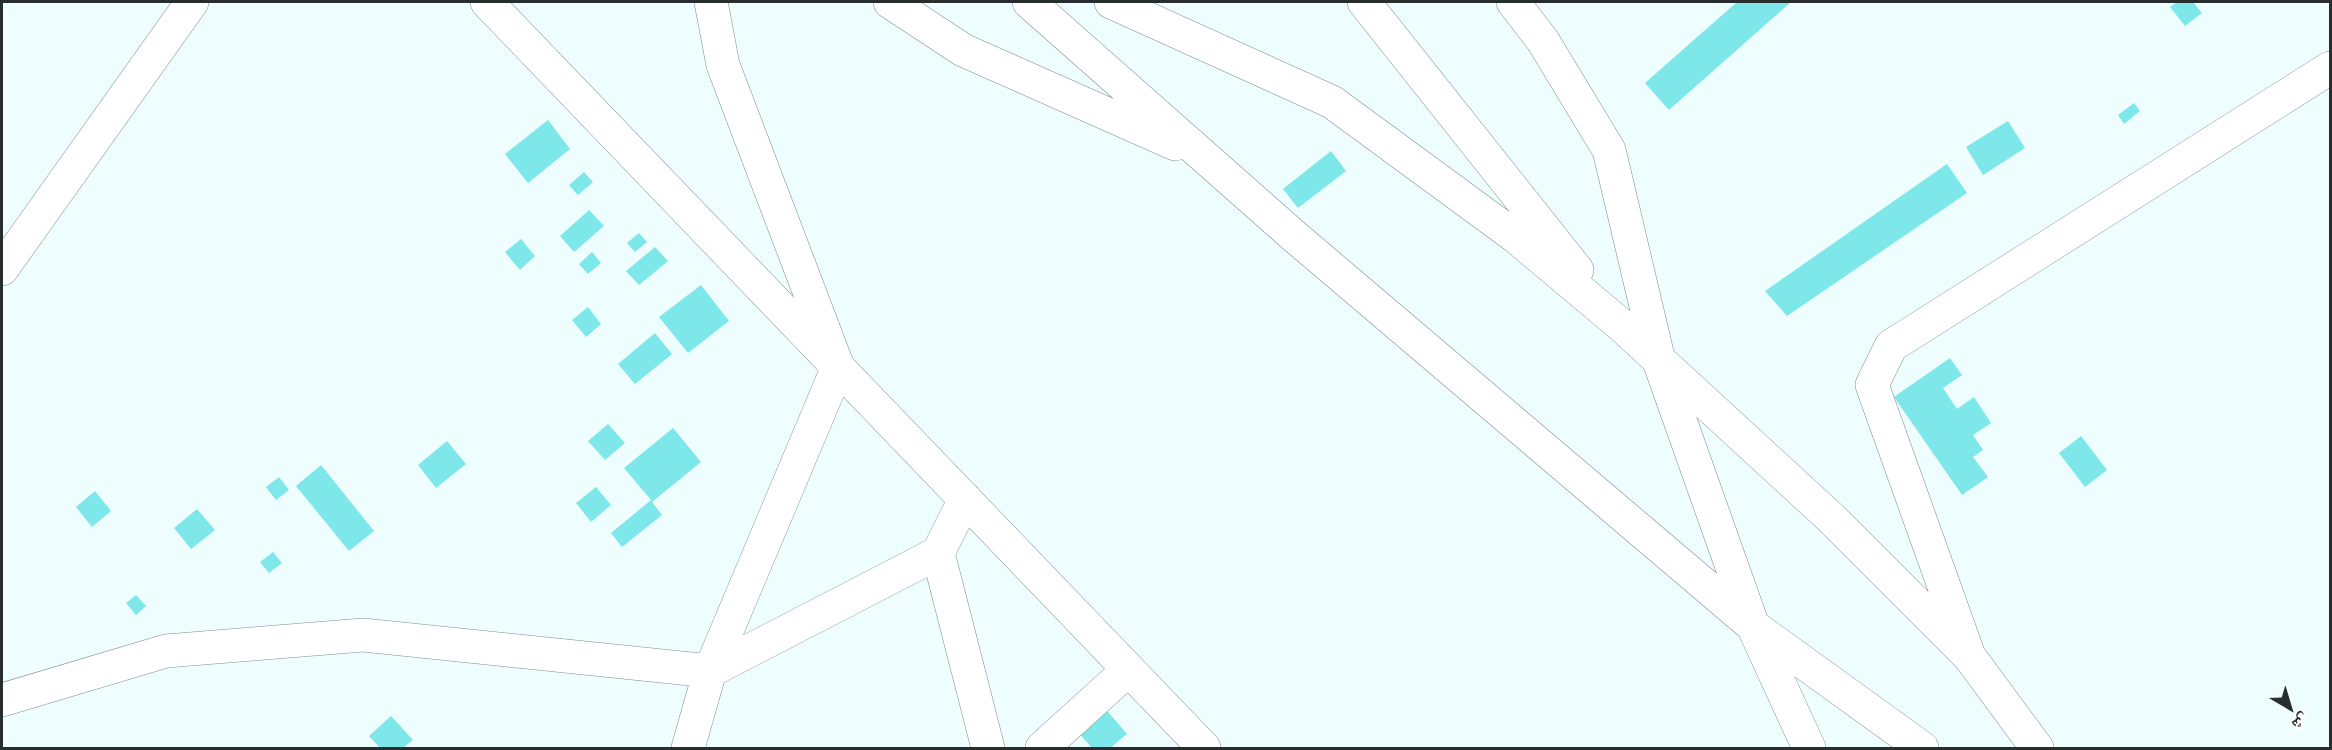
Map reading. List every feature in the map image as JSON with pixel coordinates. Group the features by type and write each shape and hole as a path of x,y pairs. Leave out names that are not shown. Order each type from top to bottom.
{"street":[{"path":"2,269 192,2"},
{"path":"487,2 1204,748"},
{"path":"688,748 710,671 838,367 723,65 711,2"},
{"path":"890,2 963,50 1204,157"},
{"path":"1029,2 1294,236 1753,626 1922,748"},
{"path":"1111,2 1332,102 1516,237 1621,326 1831,518 1969,656 2037,748"},
{"path":"1364,2 1621,326"},
{"path":"1513,2 1543,41 1610,150 1659,361 1753,626 1809,748"},
{"path":"1969,656 1872,384 1891,346 2331,68"},
{"path":"2,700 166,651 363,635 710,671 938,553 965,499"},
{"path":"938,553 988,748"},
{"path":"1042,748 1128,670"}],"building":[{"path":"1737,2 1791,2 1669,110 1645,83"},
{"path":"2177,2 2193,2 2202,13 2185,26 2170,7"},
{"path":"2134,103 2140,111 2124,124 2118,115"},
{"path":"548,120 570,149 528,183 505,154"},
{"path":"2008,121 2025,148 1983,175 1966,147"},
{"path":"1331,151 1346,171 1298,208 1283,189"},
{"path":"1947,164 1967,193 1787,316 1765,291"},
{"path":"584,172 593,182 578,195 569,185"},
{"path":"589,210 604,226 574,252 560,236"},
{"path":"639,233 647,242 635,252 627,243"},
{"path":"521,239 535,256 520,270 505,252"},
{"path":"655,247 668,261 639,285 626,271"},
{"path":"592,252 601,263 588,274 579,264"},
{"path":"701,285 729,321 688,353 659,317"},
{"path":"588,307 601,324 586,337 572,320"},
{"path":"655,333 672,354 635,384 618,364"},
{"path":"1950,358 1962,375 1943,388 1957,409 1974,397 1991,423 1973,435 1983,450 1973,457 1988,477 1962,495 1894,397"},
{"path":"608,424 625,443 605,460 588,441"},
{"path":"673,428 701,462 652,502 662,515 622,547 611,533 651,500 624,468"},
{"path":"2081,436 2107,470 2085,487 2059,453"},
{"path":"447,441 466,464 436,488 418,465"},
{"path":"321,465 374,531 349,551 296,486"},
{"path":"279,477 289,490 276,500 266,487"},
{"path":"596,487 611,505 591,522 576,503"},
{"path":"95,491 111,511 92,527 76,507"},
{"path":"197,509 215,530 191,549 174,528"},
{"path":"273,552 282,563 269,573 260,562"},
{"path":"136,595 146,606 136,615 126,603"},
{"path":"1103,706 1127,734 1110,748 1092,748 1076,730"},
{"path":"391,716 413,740 403,748 380,748 369,736"}]}
